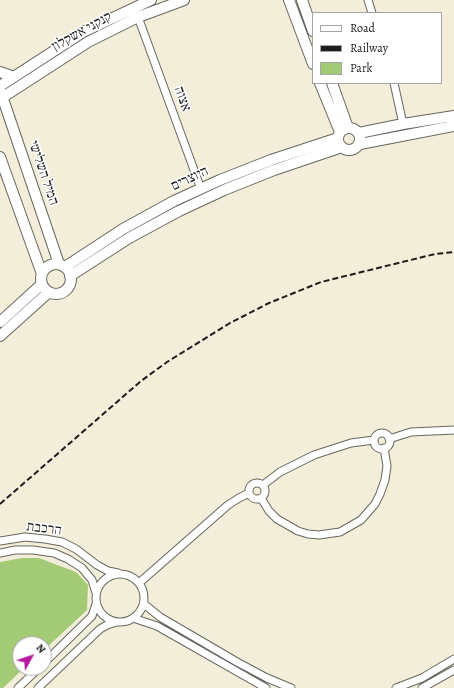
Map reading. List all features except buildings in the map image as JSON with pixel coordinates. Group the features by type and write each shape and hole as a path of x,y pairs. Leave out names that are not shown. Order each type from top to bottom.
{"street":[{"name":"קנקני אשקלון","path":"0,86 83,32 133,4 151,0"},
{"name":"קנקני אשקלון","path":"1,96 20,86 88,42 138,18 184,0"},
{"path":"289,0 312,61"},
{"path":"302,0 312,28"},
{"path":"368,0 372,12"},
{"name":"אצוה","path":"138,18 201,189"},
{"path":"0,72 14,77"},
{"path":"320,84 348,151 357,148 360,144 361,140 359,133 355,129 342,136"},
{"path":"332,84 342,136"},
{"path":"394,84 403,124"},
{"path":"8,111 20,86"},
{"name":"המיל השלישי","path":"1,96 8,111 65,269"},
{"path":"359,133 454,116"},
{"path":"360,144 454,126"},
{"name":"היוצרים","path":"65,269 123,229 174,201 271,160 342,136"},
{"name":"היוצרים","path":"65,269 129,238 178,211 224,190 267,173 342,136"},
{"path":"0,156 42,279 43,287 49,292 57,294 66,289 70,284 65,269 54,264 47,266 42,279 0,322"},
{"path":"0,336 49,292"},
{"path":"389,439 411,432 454,430"},
{"path":"382,433 389,439 389,445 381,449 376,446 374,440 376,435 382,433"},
{"path":"263,485 280,472 314,456 351,443 374,440"},
{"path":"261,498 269,511 277,519 298,531 319,535 340,532 361,520 376,504 385,480 387,466 384,448"},
{"path":"249,493 252,484 258,483 263,485"},
{"path":"261,498 265,491 263,485"},
{"path":"249,493 254,498 261,498"},
{"path":"139,583 228,505 249,493"},
{"name":"הרכבת","path":"0,541 26,537 62,542 76,549 97,565 108,570 125,574"},
{"name":"הרכבת","path":"0,553 15,550 33,550 54,553 68,559 82,568 92,580 96,593"},
{"path":"38,688 100,629 107,624 125,622 140,612 144,604 144,595 143,589 139,583 131,576 125,574 110,576 104,580 96,593 96,608 92,616 52,655"},
{"path":"96,601 103,616 118,622"},
{"path":"144,604 160,616 237,662 267,678 291,688"},
{"path":"133,618 157,626 266,688"},
{"path":"396,688 422,678 454,658"},
{"path":"422,688 454,670"},
{"path":"18,688 31,676"}],"green space":[{"path":"22,558 39,558 76,572 88,585 87,610 52,643 52,636 12,636 12,676 16,676 3,688 0,688 0,562"}],"railway":[{"path":"0,504 141,381 167,362 230,323 269,303 321,282 435,254 454,252"}]}
